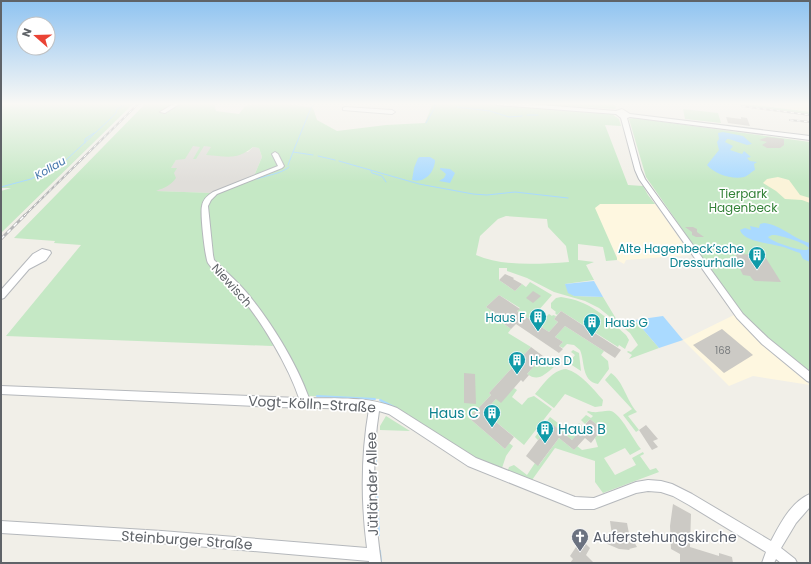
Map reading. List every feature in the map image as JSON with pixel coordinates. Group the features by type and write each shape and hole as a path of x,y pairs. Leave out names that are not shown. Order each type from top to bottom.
{"street":[{"path":"627,129 638,170 642,179 730,304 765,341 810,378"},
{"path":"742,129 810,138"},
{"name":"Niewisch","path":"275,154 281,166 280,168 215,193 208,199 205,209 209,255 214,265 243,295 255,311 280,350 303,393 306,403"},
{"path":"1,296 27,267"},
{"name":"Vogt-Kölln-Straße","path":"1,390 375,405 393,411 472,462 575,504 596,504 635,488 649,485 672,490 773,550 791,563"},
{"name":"Jütländer Allee","path":"374,559 370,459 372,423 375,405"},
{"path":"768,563 773,550 800,507 810,500"},
{"name":"Steinburger Straße","path":"1,527 162,537 374,559"}],"shaded area":[{"path":"192,145 220,147 248,152 253,147 259,148 262,157 254,176 212,193 155,191 176,160"},
{"path":"600,204 655,204 691,255 626,260 624,264 617,260 617,257 594,208"},
{"path":"734,315 774,355 810,385 753,376 729,386 683,340"}],"green space":[{"path":"1,129 107,129 1,233 1,191 11,188 1,188"},
{"path":"120,129 334,129 337,131 351,129 607,129 628,185 643,186 655,204 600,204 595,208 617,260 606,261 603,247 578,244 578,260 594,262 586,265 594,280 565,284 574,296 603,297 618,322 635,320 659,348 629,359 632,355 627,352 631,352 638,345 630,333 599,308 585,301 554,292 527,278 507,271 507,268 499,268 499,280 515,291 522,284 526,287 530,282 552,295 538,311 546,317 549,314 556,316 554,319 558,322 549,332 517,311 520,308 499,295 486,307 507,321 504,324 511,329 508,333 531,347 489,393 491,395 469,418 505,449 509,443 513,446 506,456 501,471 484,463 409,417 410,416 408,414 406,416 380,403 381,399 309,396 279,343 272,346 6,336 81,245 54,243 55,241 14,238","holes":["193,146 200,147 193,159 196,159 204,146 211,147 206,155 231,157 241,154 253,147 259,148 262,157 254,176 212,193 156,191 168,186 176,178 174,173 177,168 171,168 176,160 185,159","506,216 547,219 548,227 566,246 569,262 522,264 487,259 476,255 480,236 498,219"]},
{"name":"Tierpark Hagenbeck","path":"632,129 717,129 810,142 810,373 757,329 736,305 646,177"},
{"path":"561,297 580,302 604,316 626,335 629,340 625,349 619,345 618,347 561,311 557,315 551,308 551,303 556,298"},
{"path":"565,326 604,351 601,355 608,361 609,369 598,384 589,379 586,375 580,350 574,345 567,344 563,348 559,346 563,342 555,337"},
{"path":"573,350 579,353 581,371 564,360 565,358 570,361 575,355 571,352"},
{"path":"543,356 553,361 554,367 544,375 538,377 527,374"},
{"path":"566,369 577,374 591,386 603,400 602,406 595,407 565,394 554,408 535,394 552,375"},
{"path":"611,373 619,381 637,412 628,416 639,430 636,432 623,415 632,409 605,380"},
{"path":"514,388 517,390 512,397 522,405 528,398 534,396 552,409 524,445 484,412 496,399"},
{"path":"611,411 615,413 623,422 641,449 630,455 625,448 604,458 615,475 636,465 632,458 643,452 644,454 640,456 650,470 656,468 659,472 603,493 595,482 595,461 555,448 532,480 507,473 509,467 514,465 527,475 535,463 539,465 559,438 574,450 577,446 582,450 598,447 595,438 602,429 590,419 585,424 581,420 586,415 591,418 593,416 587,412"},
{"path":"386,416 410,431 380,430 380,426"},
{"path":"550,417 571,433 579,423 583,427 572,440 551,424 538,440 535,437"}],"sand":[{"path":"778,177 789,180 800,195 810,198 810,203 802,200 785,199 763,183 767,179"}],"water":[{"path":"723,132 743,136 752,144 747,145 729,139 725,142 733,146 730,150 742,154 744,151 751,157 747,158 750,161 757,162 754,164 755,170 740,178 735,178 719,174 707,165 719,150 717,142 719,139 718,133"},
{"path":"430,157 435,160 435,164 428,176 417,181 412,180 414,168 418,158"},
{"path":"440,168 450,169 455,173 450,183 439,181 444,178 446,174"},
{"path":"764,223 776,226 810,243 810,262 803,259 800,253 751,240 742,234 740,230 745,228 751,230 750,226 759,228 760,224","holes":["775,235 798,241 809,248 807,250 793,248 780,244 768,237"]},
{"path":"594,281 603,297 574,296 568,293 565,284"},
{"path":"663,316 683,340 659,348 635,320"}],"building":[{"path":"767,137 784,139 784,145 780,148 767,148 762,145 767,142 759,140"},
{"path":"685,227 693,227 697,229 697,232 704,237 696,237 692,235 692,232"},
{"name":"Alte Hagenbeck’sche Dressurhalle","path":"736,254 764,255 781,282 755,281 750,276 743,275 736,261"},
{"path":"505,274 522,284 515,291 499,280"},
{"path":"533,291 541,296 533,303 526,298"},
{"path":"499,295 520,309 517,311 549,332 558,322 554,319 561,311 621,350 615,358 565,326 555,337 563,342 559,346 563,349 559,353 516,324 511,329 504,324 507,321 486,307"},
{"path":"722,329 753,355 724,373 693,345"},
{"path":"531,347 543,356 527,374 529,375 523,382 521,380 501,403 496,399 484,412 514,437 505,449 469,418 491,395 489,393"},
{"path":"464,373 475,374 476,404 464,403"},
{"name":"Haus B","path":"590,419 602,429 591,443 585,438 574,450 559,438 538,466 526,456 551,423 572,440"},
{"path":"646,425 658,439 653,441 658,447 652,450 639,430"},
{"path":"673,504 691,514 690,547 719,556 719,553 732,557 733,563 680,563 680,554 671,549 670,526"},
{"path":"610,521 627,523 630,539 633,540 637,547 629,549 630,550 619,549 605,543 593,535 608,537 607,535 612,535"},
{"name":"Auferstehungskirche","path":"583,541 590,548 586,555 594,563 570,563 573,559 570,556 576,547 579,549"}],"waterway":[{"name":"Kollau","path":"85,142 99,129"},
{"path":"293,152 302,129"},
{"name":"Kollau","path":"85,142 85,139 94,133"},
{"name":"Kollau","path":"1,187 31,179 65,161 85,142"},
{"path":"288,165 293,152"},
{"path":"293,152 313,155"},
{"path":"318,156 335,160"},
{"path":"339,161 419,184 473,194 487,195 515,192 568,198"},
{"path":"257,179 278,173 289,167"},
{"path":"371,171 372,173 382,176 386,182"},
{"path":"317,396 375,399"},
{"path":"380,400 396,408"},
{"path":"375,442 376,465"},
{"path":"376,472 379,535"},
{"path":"380,551 381,563"}],"railway":[{"path":"24,216 112,129"},
{"path":"1,239 24,216"}],"place":[{"name":"Alte Hagenbeck’sche Dressurhalle","path":"757,270"},
{"name":"Haus F","path":"538,332"},
{"name":"Haus G","path":"592,337"},
{"name":"Haus D","path":"517,375"},
{"name":"Haus C","path":"492,428"},
{"name":"Haus B","path":"545,444"},
{"name":"Auferstehungskirche","path":"580,552"}]}
